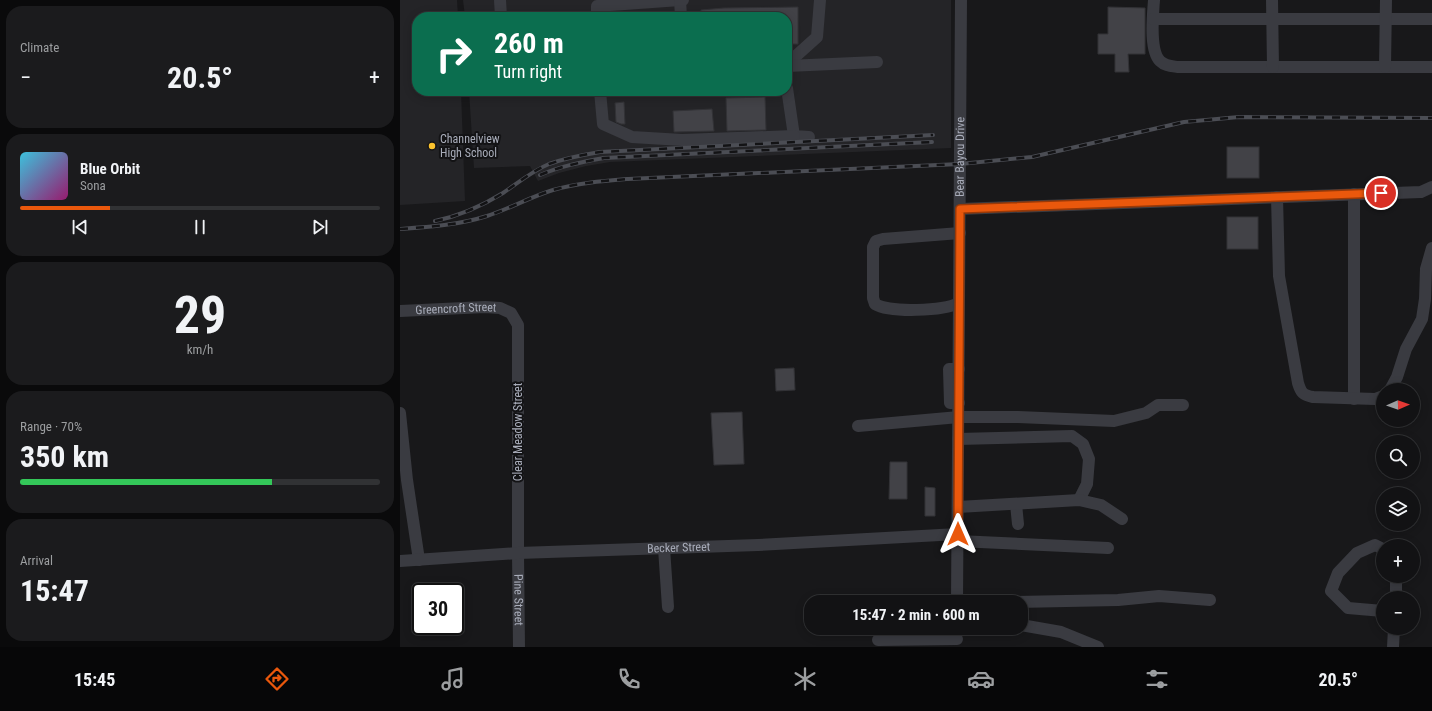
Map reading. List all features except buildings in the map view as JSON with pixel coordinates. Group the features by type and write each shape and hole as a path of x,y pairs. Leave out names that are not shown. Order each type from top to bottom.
{"street":[{"path":"500,0 501,12"},
{"path":"680,0 681,12"},
{"path":"597,12 597,6 683,0"},
{"path":"792,60 817,37 820,0"},
{"name":"Bear Bayou Drive","path":"957,595 961,0"},
{"path":"1154,0 1154,50 1159,60 1166,66 1178,68 1432,67"},
{"path":"1272,0 1273,67"},
{"path":"1385,67 1386,0"},
{"path":"1153,19 1432,19"},
{"path":"792,65 876,62"},
{"path":"600,96 603,124 632,136 682,140 794,136 809,137"},
{"path":"788,96 794,136"},
{"path":"960,209 1421,192 1432,187"},
{"path":"1354,194 1354,399"},
{"path":"1277,197 1278,276 1286,324 1301,393 1305,396 1313,397 1376,399"},
{"path":"959,303 948,307 902,309 880,307 875,304 873,298 873,246 876,241 883,239 960,233"},
{"path":"1394,383 1406,349 1422,320 1425,299 1426,269 1432,248"},
{"name":"Greencroft Street","path":"400,311 485,307 500,308 511,313"},
{"name":"Clear Meadow Street","path":"511,313 518,325 518,553"},
{"path":"858,426 958,417 1018,417 1114,421 1146,413 1158,405 1182,405"},
{"path":"400,413 403,480 419,560"},
{"path":"958,439 1072,436 1083,444 1089,459 1087,484 1079,500"},
{"path":"958,507 1079,500 1101,505 1122,519"},
{"path":"1016,504 1018,524"},
{"name":"Becker Street","path":"400,561 518,553 958,537 1108,548"},
{"path":"1376,547 1374,546 1357,553 1338,573 1331,591 1348,608 1376,610"},
{"path":"664,548 668,607"},
{"name":"Pine Street","path":"518,553 520,647"},
{"path":"1028,602 1118,600 1159,596 1210,600"},
{"path":"1028,626 1061,632 1098,647"},
{"path":"1393,647 1394,635"},
{"path":"878,640 957,638"}],"shaded area":[{"name":"Channelview High School","path":"400,0 457,0 458,12 412,12 412,96 461,96 465,201 400,205"},
{"path":"463,0 951,0 951,148 610,162 559,173 538,181 530,166 474,168 469,96 792,96 792,12 464,12"}],"railway":[{"path":"400,229 466,222 495,213 553,190 600,182 628,179 960,164 1032,157 1184,122 1239,117 1432,118"},
{"path":"435,221 462,213 487,202 549,164 568,158 593,153 933,135"},
{"path":"540,175 564,167 604,158 932,142"}],"place":[{"name":"Channelview High School","path":"432,146"}],"route":[{"path":"958,534 960,209 1381,193"}]}
